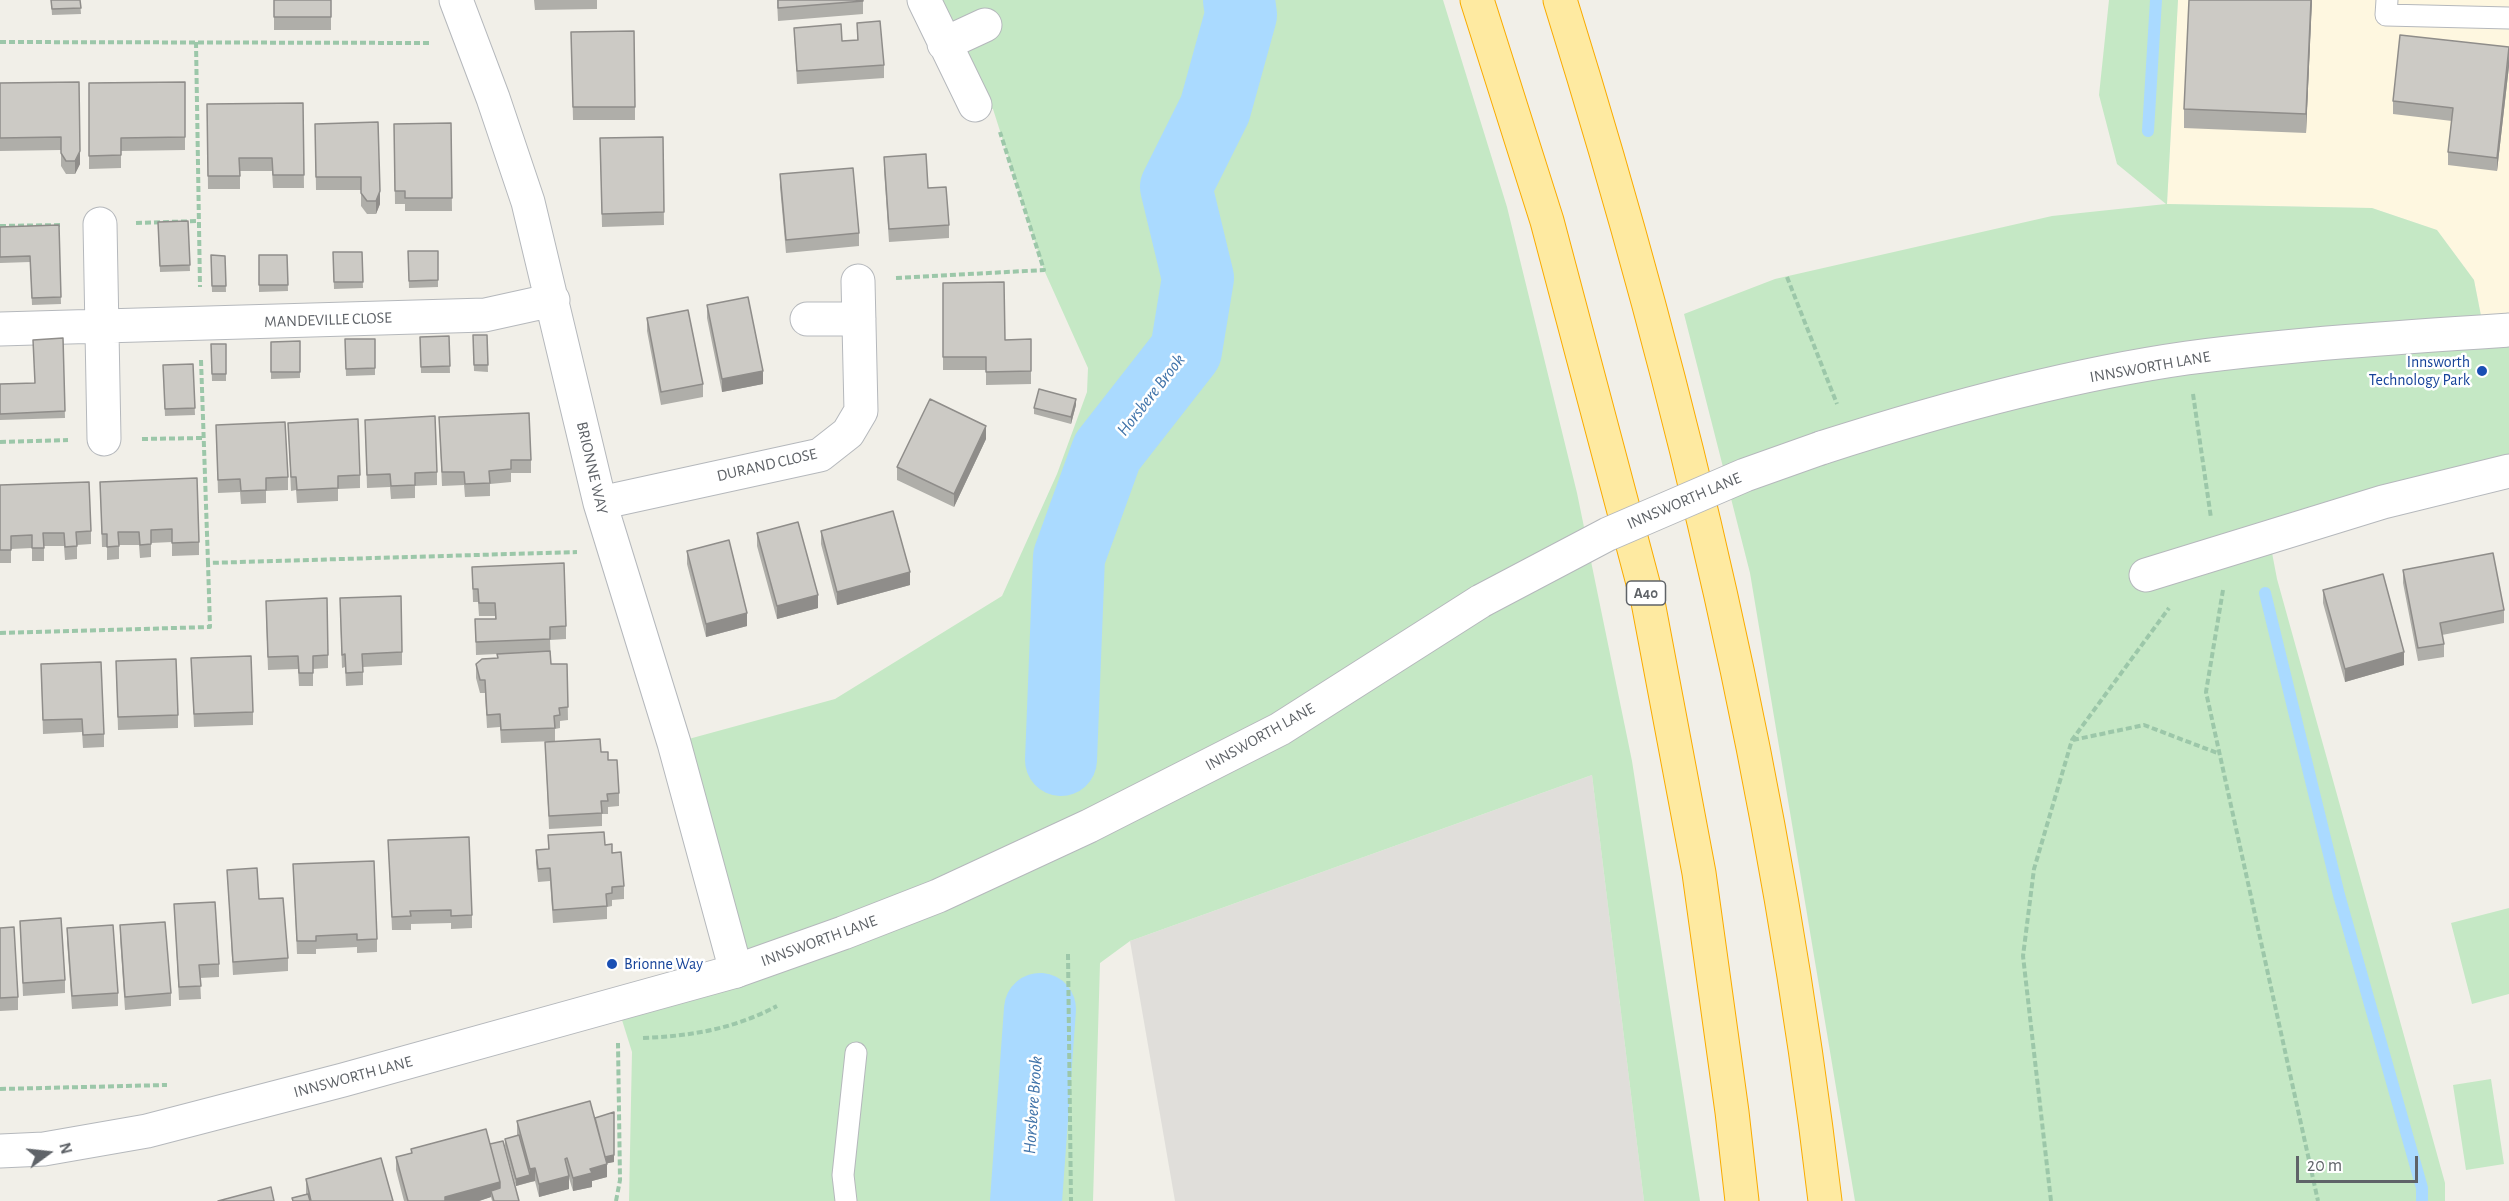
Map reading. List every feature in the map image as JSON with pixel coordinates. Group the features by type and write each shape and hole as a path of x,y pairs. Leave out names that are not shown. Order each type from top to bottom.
{"highway":[{"name":"A40","path":"1477,0 1547,221 1648,602 1699,873 1742,1201"},
{"path":"1560,0 1616,178 1720,585 1768,819 1812,1089 1825,1201"}],"street":[{"name":"BRIONNE WAY","path":"456,0 528,202 600,503 674,742 736,971"},
{"path":"924,0 975,105"},
{"path":"944,44 985,26"},
{"path":"100,224 104,440"},
{"name":"DURAND CLOSE","path":"600,503 820,455 849,434 861,411 858,281"},
{"name":"MANDEVILLE CLOSE","path":"0,329 485,315 553,300"},
{"path":"807,319 859,319"},
{"name":"INNSWORTH LANE","path":"0,1151 44,1149 147,1131 343,1080 736,971 938,896 1089,826 1280,729 1481,601 1608,534 1745,475 1879,429 2061,382 2186,358 2370,339 2509,330"},
{"path":"2146,575 2384,502 2509,471"}],"lane":[{"path":"2387,0 2386,15 2509,18"},
{"path":"846,1201 843,1175 856,1053"}],"path":[{"path":"0,42 473,43"},
{"path":"0,633 210,627 200,324 196,42"},
{"path":"858,281 1044,270 993,109 975,105"},
{"path":"1787,277 1838,406"},
{"path":"2196,405 2224,593 2206,692 2318,1201"},
{"path":"208,563 613,550"},
{"path":"2050,1201 2023,956 2034,869 2072,740 2171,605"},
{"path":"2072,740 2144,725 2220,754"},
{"path":"1068,954 1071,1201"},
{"path":"641,1039 688,1036 721,1029 755,1017 777,1006"},
{"path":"616,1201 620,1180 618,1040"}],"shaded area":[{"name":"Innsworth Technology Park","path":"2178,0 2509,0 2509,330 2484,331 2474,280 2437,230 2372,208 2167,204"},
{"path":"1592,775 1644,1201 1175,1201 1130,941"}],"green space":[{"path":"924,0 1443,0 1507,207 1577,493 1632,761 1700,1201 1644,1201 1592,775 1130,941 1100,963 1093,1201 629,1201 632,1052 617,1004 736,971 674,743 835,699 1002,596 1057,474 1087,392 1088,368 1044,270 993,109 975,105"},
{"path":"2109,0 2178,0 2167,204 2372,208 2437,230 2474,280 2484,331 2509,330 2509,471 2269,537 2277,579 2445,1183 2445,1201 1855,1201 1750,573 1684,314 1775,279 2052,216 2166,204 2117,164 2099,95"},
{"path":"2509,908 2509,994 2472,1004 2451,923"},
{"path":"2491,1079 2504,1164 2466,1170 2453,1085"}],"building":[{"path":"51,0 80,0 81,8 52,9"},
{"path":"274,0 331,0 331,17 274,17"},
{"path":"778,0 863,0 863,1 778,8"},
{"path":"2189,0 2311,0 2306,114 2184,109"},
{"path":"880,21 884,65 797,71 794,28 841,24 842,41 858,40 857,23"},
{"path":"634,31 635,107 573,107 571,32"},
{"path":"2400,35 2509,47 2497,158 2448,152 2453,108 2393,101"},
{"path":"79,82 80,151 75,161 66,161 61,153 61,137 0,138 0,83"},
{"path":"185,82 185,137 121,138 121,155 89,156 89,83"},
{"path":"303,103 304,175 273,175 272,158 239,158 240,176 208,176 207,104"},
{"path":"378,122 380,191 376,201 367,201 361,193 361,177 316,177 315,124"},
{"path":"451,123 452,198 405,198 405,191 395,191 394,124"},
{"path":"663,137 664,212 602,214 600,138"},
{"path":"926,154 928,188 946,187 949,225 889,229 884,157"},
{"path":"853,168 859,233 786,240 780,174"},
{"path":"188,221 190,265 160,266 158,222"},
{"path":"59,225 61,297 32,298 30,256 0,257 0,227"},
{"path":"408,251 438,251 438,280 409,281"},
{"path":"333,252 362,252 363,282 334,282"},
{"path":"211,255 225,256 226,286 212,286"},
{"path":"259,255 287,255 288,285 259,285"},
{"path":"1004,282 1005,340 1031,339 1031,371 986,372 986,357 943,357 943,283"},
{"path":"748,297 763,371 722,379 707,305"},
{"path":"688,310 703,384 661,392 647,318"},
{"path":"473,335 487,335 488,365 474,365"},
{"path":"449,336 450,366 421,367 420,337"},
{"path":"63,338 65,411 0,414 0,384 35,383 33,340"},
{"path":"345,339 375,339 375,368 346,369"},
{"path":"300,341 300,372 271,372 271,342"},
{"path":"211,344 226,344 226,374 212,374"},
{"path":"193,364 195,408 165,409 163,365"},
{"path":"1039,389 1076,399 1071,417 1034,408"},
{"path":"930,399 986,426 954,494 897,467"},
{"path":"529,413 531,460 511,460 511,469 489,471 490,483 465,484 464,472 442,472 439,417"},
{"path":"435,416 437,472 415,473 415,485 391,486 390,474 367,475 365,420"},
{"path":"358,419 360,475 338,476 338,488 297,490 296,477 291,477 288,423"},
{"path":"285,422 288,477 266,478 266,490 241,491 240,479 218,480 216,425"},
{"path":"197,478 199,542 172,543 172,529 151,530 151,544 140,545 139,532 118,532 119,546 107,547 107,534 102,534 100,482"},
{"path":"89,482 91,531 76,532 77,546 65,547 64,533 43,533 44,548 32,548 32,535 11,536 11,550 0,550 0,485"},
{"path":"893,511 910,572 837,592 821,531"},
{"path":"798,522 818,595 777,606 757,533"},
{"path":"729,540 747,613 706,624 687,551"},
{"path":"2493,553 2504,610 2440,623 2444,644 2418,648 2403,570"},
{"path":"564,563 566,626 550,627 550,639 476,642 475,619 496,619 495,603 479,603 478,589 473,589 472,567"},
{"path":"2383,574 2404,652 2345,669 2323,590"},
{"path":"401,596 402,652 362,654 363,672 346,673 345,654 342,655 340,598"},
{"path":"327,598 328,655 313,656 313,673 299,673 298,656 268,657 266,601"},
{"path":"550,651 551,664 567,664 568,707 559,708 560,715 554,716 555,728 501,730 500,714 487,715 485,680 480,680 476,664 482,659 498,658 497,654"},
{"path":"251,656 253,712 194,714 191,658"},
{"path":"176,659 178,715 118,717 116,661"},
{"path":"101,662 104,734 83,735 82,719 43,720 41,664"},
{"path":"600,739 601,752 608,752 608,760 617,760 619,793 607,794 608,801 601,801 602,813 549,816 545,742"},
{"path":"604,832 605,845 612,844 612,853 621,852 624,886 612,887 612,893 606,894 607,906 553,910 550,868 538,869 536,850 549,849 548,835"},
{"path":"469,837 472,915 451,916 451,910 410,911 411,916 392,917 388,840"},
{"path":"374,861 377,939 357,940 357,934 316,936 316,941 297,941 293,864"},
{"path":"257,868 259,899 283,898 288,958 233,962 227,870"},
{"path":"215,902 219,964 199,965 201,986 179,987 174,904"},
{"path":"61,918 65,980 23,983 20,921"},
{"path":"165,922 171,993 125,997 120,925"},
{"path":"113,925 118,993 72,996 67,928"},
{"path":"14,927 18,997 0,998 0,928"},
{"path":"590,1101 607,1164 590,1169 592,1173 573,1178 567,1158 565,1159 569,1176 539,1184 535,1168 530,1169 517,1121"},
{"path":"614,1112 614,1155 605,1157 595,1118"},
{"path":"486,1129 500,1182 445,1197 445,1201 408,1201 396,1157 412,1153 411,1149"},
{"path":"519,1135 530,1175 516,1179 505,1139"},
{"path":"503,1141 519,1201 494,1201 491,1191 500,1188 500,1182 490,1144"},
{"path":"381,1158 393,1201 311,1201 306,1179"},
{"path":"271,1187 274,1201 218,1201"},
{"path":"308,1194 310,1201 293,1201 292,1198"}],"waterway":[{"name":"Horsbere Brook","path":"1061,760 1069,557 1107,452 1186,351 1198,278 1176,187 1215,109 1241,15 1239,0"},
{"path":"2148,131 2156,0"},
{"path":"2265,593 2339,895 2422,1188 2422,1201"},
{"name":"Horsbere Brook","path":"1026,1201 1040,1009"}],"place":[{"name":"Innsworth Technology Park","path":"2482,371"},
{"name":"Brionne Way","path":"612,964"}]}
